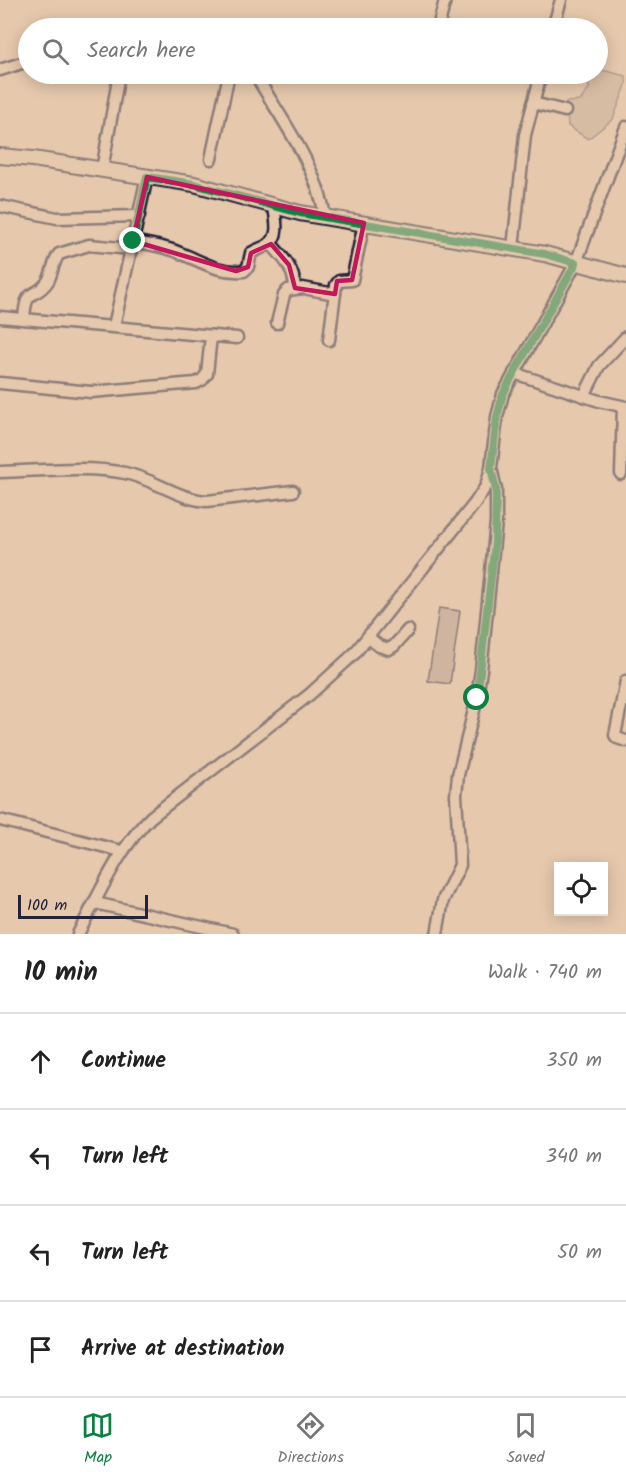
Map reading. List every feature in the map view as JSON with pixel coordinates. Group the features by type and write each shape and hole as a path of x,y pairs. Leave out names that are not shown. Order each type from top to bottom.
{"main road":[{"path":"0,156 194,184 300,213 545,254 626,276"}],"street":[{"path":"443,18 445,0"},
{"path":"556,18 561,0"},
{"path":"0,70 18,64"},
{"path":"102,170 117,84"},
{"path":"211,159 227,84"},
{"path":"261,84 312,173 326,216"},
{"path":"513,249 525,135 538,84"},
{"path":"533,103 565,111"},
{"path":"78,934 121,851 135,832 339,669 369,638 475,503 486,486 491,468 497,417 503,394 576,263 626,127"},
{"path":"114,326 147,177"},
{"path":"0,206 57,218 139,216"},
{"path":"24,319 26,300 29,295 46,283 59,254 89,245 132,245 180,252 207,266 244,271 248,267 251,253 270,243 275,237 274,206"},
{"path":"329,340 336,285 339,281 352,280 364,223"},
{"path":"270,243 289,265 295,288"},
{"path":"277,323 284,295 288,290 295,288 335,294"},
{"path":"0,317 237,338"},
{"path":"0,383 91,392 202,381 207,374 212,336"},
{"path":"584,396 599,366 626,337"},
{"path":"514,373 624,407 621,474"},
{"path":"437,934 443,900 460,865 456,795 458,775 477,698 495,542 496,490 491,468"},
{"path":"0,472 111,471 157,483 181,496 207,501 293,491"},
{"path":"369,638 379,646 389,649 408,630"},
{"path":"626,681 615,735 626,741"},
{"path":"0,820 121,851"},
{"path":"95,903 233,934"}],"highlighted area":[{"path":"147,177 364,223 352,280 337,281 335,294 295,288 289,265 271,244 251,253 248,267 236,271 133,241"}],"shaded area":[{"path":"608,72 626,76 626,85 613,119 588,139 568,126 566,102 580,101 589,88 589,84 608,84"}],"building":[{"path":"439,608 460,611 450,684 428,681"}],"route":[{"path":"133,241 147,177 194,184 300,213 545,254 576,263 503,394 497,417 491,468 496,490 495,542 477,698"}]}
